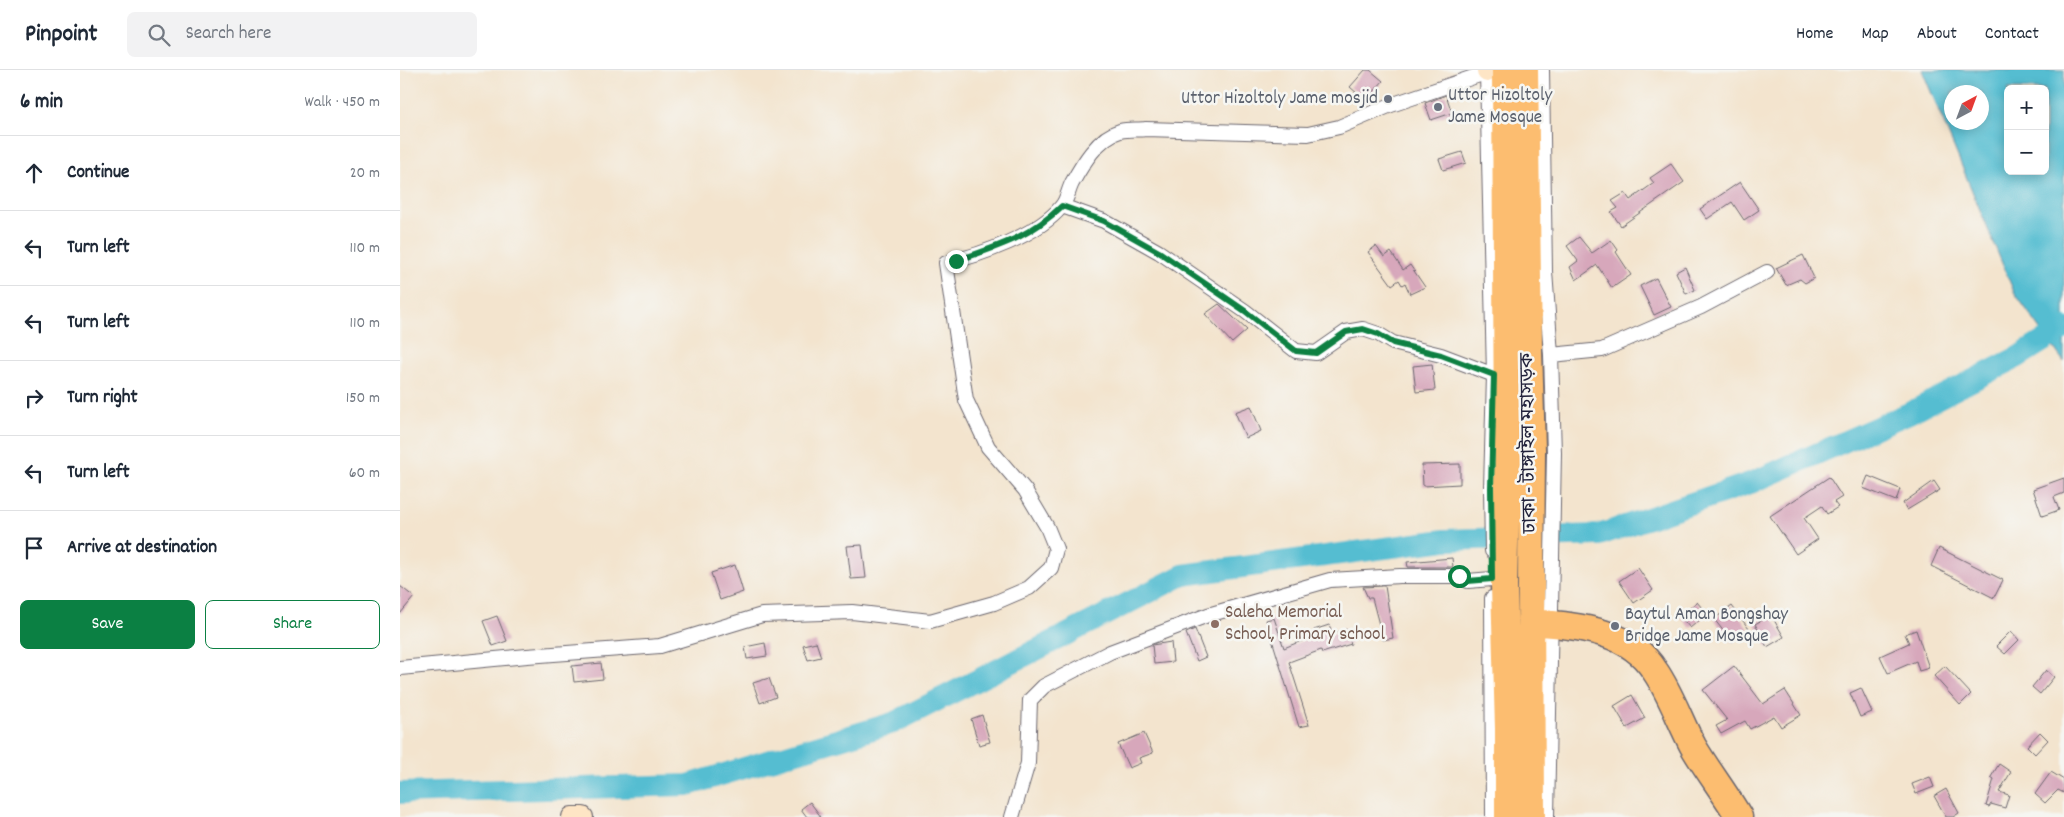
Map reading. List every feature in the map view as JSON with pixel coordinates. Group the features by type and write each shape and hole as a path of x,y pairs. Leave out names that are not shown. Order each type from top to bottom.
{"highway":[{"name":"ঢাকা - টাঙ্গাইল মহাসড়ক","path":"1525,70 1543,451 1531,589 1541,623 1532,817"},
{"name":"ঢাকা - টাঙ্গাইল মহাসড়ক","path":"1493,71 1507,456 1498,582 1508,729 1508,817"},
{"path":"1541,623 1599,631 1627,644 1646,659 1655,670 1694,747 1739,817"}],"street":[{"path":"1542,70 1545,272 1551,354 1543,451 1552,560 1541,623 1547,817"},
{"path":"400,668 660,646 762,615 852,612 930,621 994,603 1028,588 1051,568 1056,549 1047,527 1025,490 988,447 966,400 946,263 1017,238 1045,222 1062,206 1072,184 1088,158 1105,138 1120,131 1146,129 1308,134 1339,127 1391,105 1493,71 1494,375 1491,488 1498,582 1493,817"},
{"path":"1062,206 1104,221 1159,252 1245,311 1296,351 1316,353 1346,332 1363,329 1378,334 1393,343 1441,355 1494,375"},
{"path":"1551,354 1602,350 1701,308 1767,272"},
{"path":"1012,817 1028,763 1030,700 1044,686 1110,652 1208,615 1330,580 1400,576 1459,576 1468,581 1498,582"},
{"path":"572,817 583,817"}],"water":[{"path":"1922,70 2064,70 2064,362 2014,292 1947,130 1989,130 1989,85 1944,85 1944,123"}],"building":[{"path":"1365,70 1370,70 1383,81 1366,101 1350,87"},
{"name":"Uttor Hizoltoly Jame Mosque","path":"1446,95 1452,113 1431,120 1425,103"},
{"path":"1462,152 1466,163 1443,170 1439,159"},
{"path":"1671,164 1684,182 1621,226 1611,212 1618,208 1612,201 1625,193 1630,200 1654,183 1650,178"},
{"path":"1740,182 1759,210 1744,220 1732,202 1707,219 1700,209"},
{"path":"1579,237 1592,253 1611,240 1618,250 1616,252 1631,275 1612,288 1597,265 1576,280 1570,267 1578,261 1567,246"},
{"path":"1376,246 1384,257 1391,252 1403,270 1410,265 1425,287 1410,294 1405,283 1402,285 1399,280 1392,285 1368,252"},
{"path":"1803,255 1814,278 1805,283 1800,279 1786,285 1776,268"},
{"path":"1685,267 1695,290 1686,294 1676,272"},
{"path":"1656,278 1671,307 1654,315 1640,286"},
{"path":"1219,304 1247,330 1232,343 1205,314"},
{"path":"1432,364 1435,390 1416,392 1413,366"},
{"path":"1251,406 1261,431 1246,438 1235,412"},
{"path":"1460,464 1460,484 1423,486 1422,465"},
{"path":"1868,476 1900,489 1896,501 1863,488"},
{"path":"1829,477 1842,497 1834,502 1838,507 1827,514 1822,506 1804,518 1818,539 1796,554 1770,516"},
{"path":"2064,478 2064,493 2054,497 2059,510 2042,516 2033,489"},
{"path":"1934,481 1940,490 1907,510 1903,503"},
{"path":"862,545 866,578 851,579 847,546"},
{"path":"1939,548 2003,580 1994,598 1931,566"},
{"path":"1452,558 1453,567 1408,567 1407,562"},
{"path":"735,565 743,592 720,600 711,573"},
{"path":"1638,568 1653,590 1634,603 1619,581"},
{"path":"400,586 414,597 400,614"},
{"path":"1385,586 1393,638 1383,640 1372,598 1368,598 1363,587"},
{"path":"1697,602 1707,614 1690,628 1680,616"},
{"path":"1732,606 1749,629 1732,642 1714,619"},
{"path":"1771,615 1784,637 1767,647 1755,624"},
{"path":"497,616 507,641 493,646 483,621"},
{"path":"1274,618 1284,648 1316,635 1314,630 1329,625 1332,634 1346,629 1351,644 1322,653 1321,650 1289,662 1309,725 1299,727 1266,620"},
{"path":"1195,629 1206,657 1197,661 1186,633"},
{"path":"1916,630 1929,668 1919,671 1916,661 1888,673 1880,656 1909,643 1905,634"},
{"path":"2011,631 2019,640 2005,654 1996,646"},
{"path":"816,642 821,657 808,660 803,645"},
{"path":"1171,642 1173,662 1154,664 1152,645"},
{"path":"765,643 767,656 747,659 745,647"},
{"path":"601,663 603,679 574,682 572,666"},
{"path":"1734,666 1763,704 1785,690 1801,715 1781,727 1774,716 1750,729 1745,721 1721,734 1716,726 1727,720 1703,690"},
{"path":"1945,666 1971,694 1960,705 1934,676"},
{"path":"2046,670 2054,677 2040,694 2032,687"},
{"path":"769,678 776,697 760,703 753,683"},
{"path":"1861,688 1872,712 1860,717 1850,693"},
{"path":"1632,695 1645,718 1627,728 1614,706"},
{"path":"982,715 990,742 979,745 971,719"},
{"path":"2040,732 2048,740 2035,754 2027,746"},
{"path":"1144,733 1153,753 1139,758 1141,763 1129,768 1118,744"},
{"path":"1999,764 2011,772 1999,792 2009,795 2005,808 1991,804 1989,807 1986,806 1994,779 1991,777"},
{"path":"2051,772 2064,780 2064,793 2058,790 2045,803 2035,794"},
{"path":"1930,777 1934,787 1916,794 1912,784"},
{"path":"1946,789 1959,813 1953,817 1946,817 1934,796"},
{"path":"810,802 821,817 807,817 801,809"}],"waterway":[{"path":"400,793 688,785 893,723 1183,575 1445,540 1599,535 1753,482 1909,413 2018,357 2064,328"}],"place":[{"name":"Uttor Hizoltoly Jame mosjid","path":"1388,99"},
{"name":"Uttor Hizoltoly Jame Mosque","path":"1438,107"},
{"name":"Saleha Memorial School, Primary school","path":"1215,624"},
{"name":"Baytul Aman Bongshay Bridge Jame Mosque","path":"1615,626"}],"route":[{"path":"956,261 1017,238 1045,222 1062,206 1104,221 1159,252 1245,311 1296,351 1316,353 1346,332 1363,329 1378,334 1393,343 1441,355 1494,375 1491,488 1492,579 1468,581 1459,576"}]}
